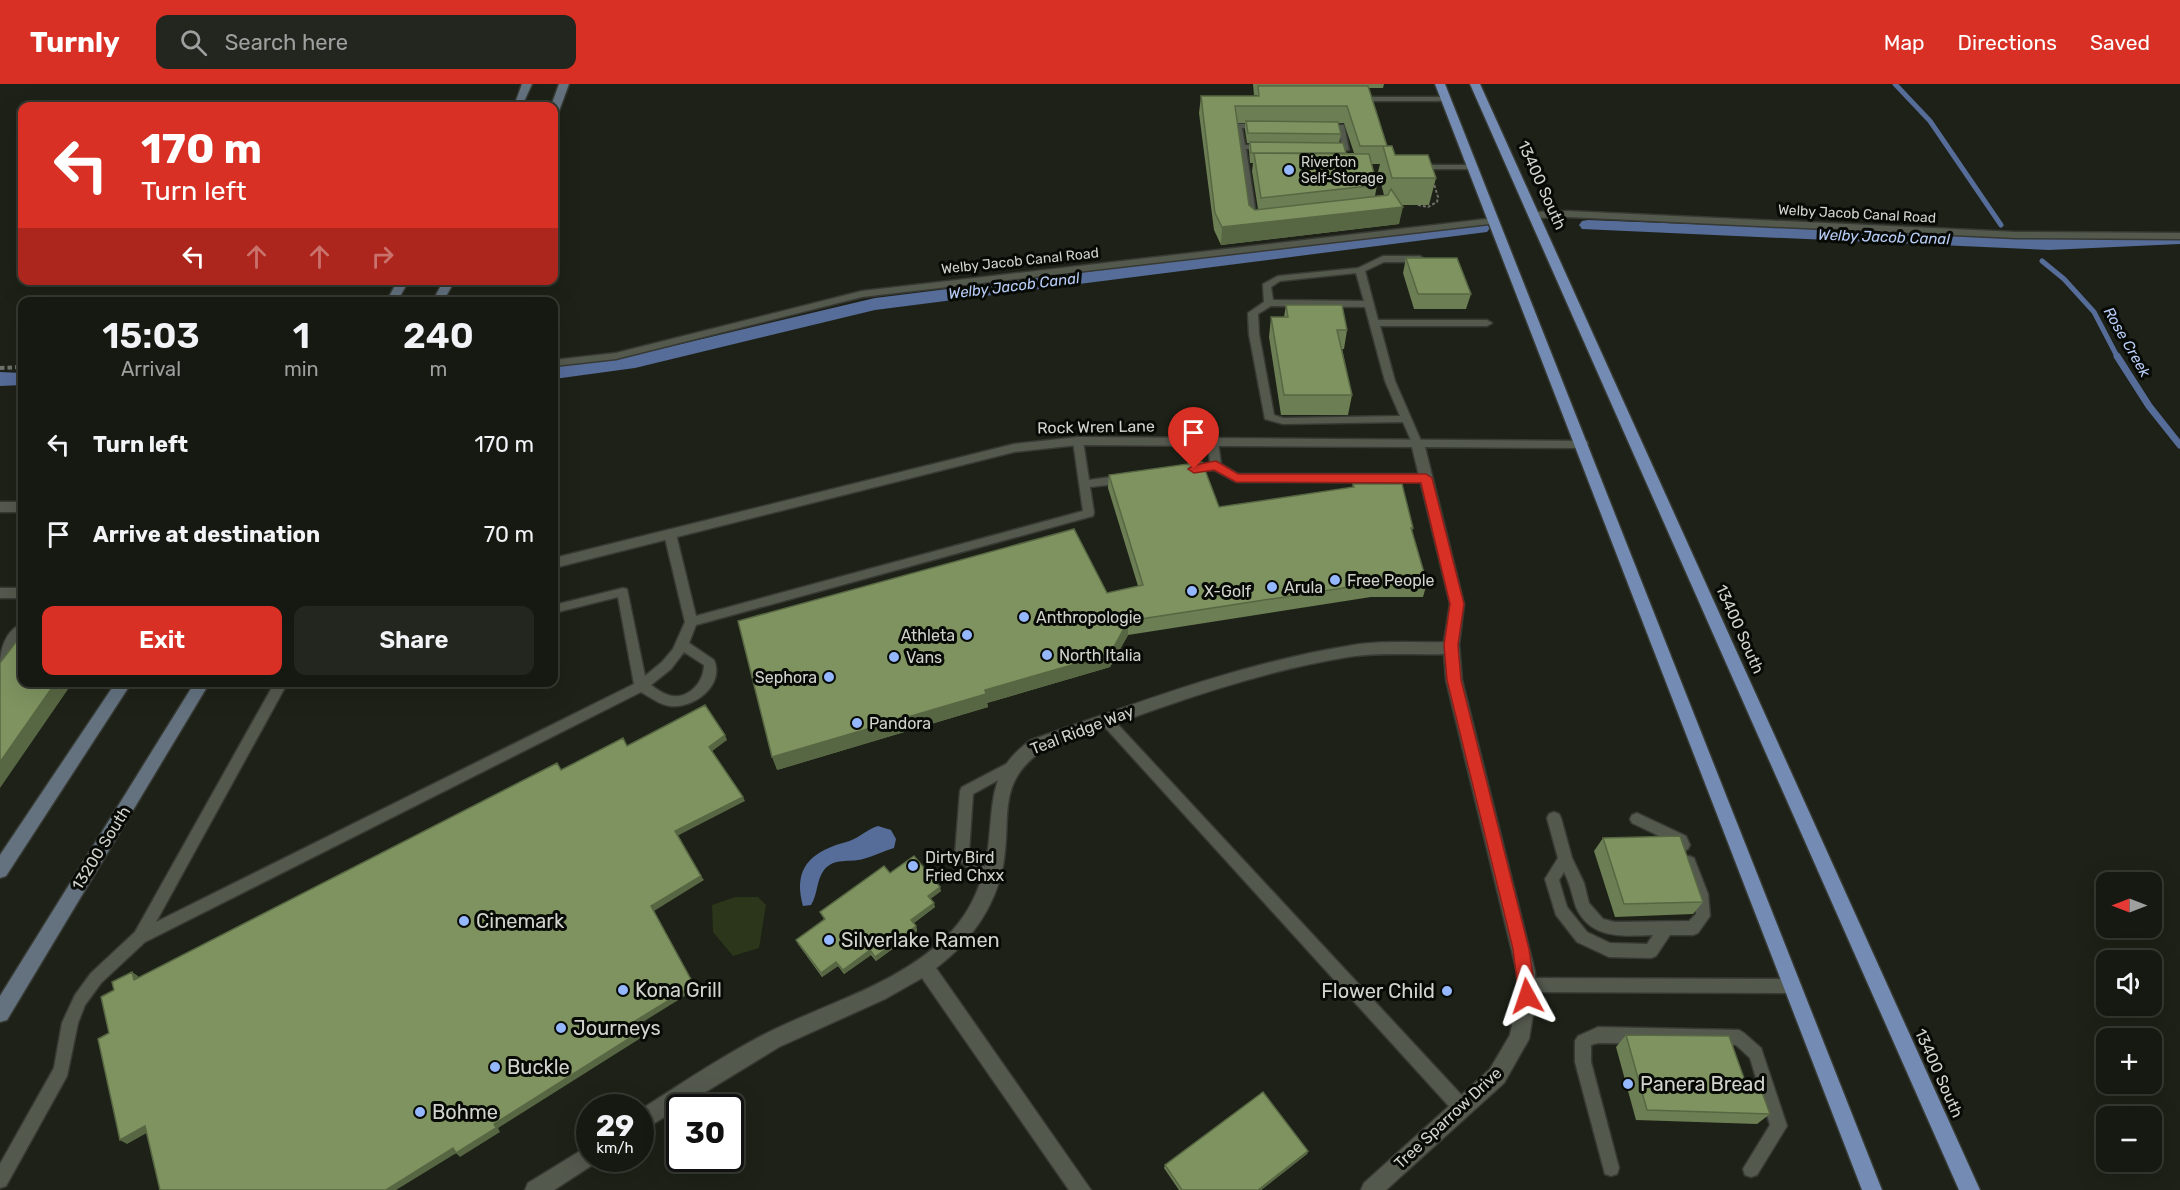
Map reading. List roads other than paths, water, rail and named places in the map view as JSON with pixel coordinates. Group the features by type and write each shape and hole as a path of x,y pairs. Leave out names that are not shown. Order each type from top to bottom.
{"main road":[{"path":"1440,84 1872,1190"},
{"name":"13400 South","path":"1475,84 1970,1190"}],"street":[{"path":"520,102 527,84"},
{"path":"557,102 564,84"},
{"name":"Rock Wren Lane","path":"558,562 1014,448 1078,441 1582,444"},
{"name":"Tree Sparrow Drive","path":"1371,1190 1497,1076 1519,1040 1524,1019 1527,985 1521,949 1454,680 1451,648 1457,604 1417,443"},
{"path":"0,507 18,507"},
{"path":"0,593 18,593"},
{"path":"0,660 18,635"},
{"name":"Teal Ridge Way","path":"1008,768 1023,752 1037,745 1204,686 1334,653 1382,648 1451,648"},
{"path":"0,870 123,687"},
{"name":"13200 South","path":"0,1013 200,687"},
{"path":"654,1113 746,1054 793,1030 888,989 924,966 958,937 983,899 990,881 1002,787 1008,768"},
{"path":"924,966 1081,1190"},
{"path":"536,1190 576,1164"}],"lane":[{"path":"1346,99 1446,99"},
{"path":"1265,221 1253,222 1238,126 1272,126"},
{"path":"1318,127 1341,127 1349,158"},
{"path":"1241,147 1276,147"},
{"path":"1323,147 1346,148"},
{"path":"1244,167 1256,167"},
{"path":"1404,168 1473,167"},
{"name":"Welby Jacob Canal Road","path":"1534,215 1568,214 2016,235 2180,236"},
{"name":"Welby Jacob Canal Road","path":"558,362 627,353 692,339 804,307 862,294 1495,221"},
{"path":"1269,303 1266,286 1278,279 1360,270 1383,259 1426,259"},
{"path":"1360,270 1390,381 1417,443"},
{"path":"1369,304 1269,303 1253,313 1254,334 1269,417 1283,421 1406,419"},
{"path":"1375,323 1487,323"},
{"path":"690,622 1089,513 1078,441"},
{"path":"1214,442 1216,465"},
{"path":"1172,472 1216,465 1236,478 1426,478"},
{"path":"1084,484 1139,477"},
{"path":"0,1180 61,1070 70,1023 80,1000 96,978 140,937 641,686 672,662 683,645 690,622 670,534"},
{"path":"558,608 623,592 641,686"},
{"path":"641,686 670,701 686,699 705,688 712,675 710,663 683,645"},
{"path":"140,937 279,687"},
{"path":"1106,720 1462,1108"},
{"path":"990,881 962,854 967,791 1008,768"},
{"path":"1554,818 1565,859 1583,906 1598,924 1615,929 1693,927 1703,916 1701,894 1681,840 1636,819"},
{"path":"1565,859 1552,879 1561,910 1582,937 1609,950 1651,951 1666,929"},
{"path":"1527,985 1792,987"},
{"path":"1611,1168 1583,1062 1583,1041 1598,1035 1738,1038 1756,1053 1779,1126 1751,1169"}],"water":[{"path":"878,826 891,830 896,839 894,848 863,859 837,862 828,866 821,874 811,905 803,906 801,876 810,861 825,849 852,840"}],"waterway":[{"name":"Rose Creek","path":"1895,84 1930,121 2001,225"},
{"name":"Welby Jacob Canal","path":"1588,225 2049,244 2180,239"},
{"name":"Welby Jacob Canal","path":"558,373 635,362 875,304 1481,228"},
{"name":"Rose Creek","path":"2042,261 2064,279 2094,312 2118,358"},
{"name":"Rose Creek","path":"2117,356 2149,406 2180,445"},
{"name":"Welby Jacob Canal","path":"0,379 18,379"}],"place":[{"name":"Riverton Self-Storage","path":"1289,170"},
{"name":"Free People","path":"1335,580"},
{"name":"Arula","path":"1272,587"},
{"name":"X-Golf","path":"1192,591"},
{"name":"Anthropologie","path":"1024,617"},
{"name":"Athleta","path":"967,635"},
{"name":"North Italia","path":"1047,655"},
{"name":"Vans","path":"894,657"},
{"name":"Sephora","path":"829,677"},
{"name":"Pandora","path":"857,723"},
{"name":"Dirty Bird Fried Chxx","path":"913,866"},
{"name":"Cinemark","path":"464,921"},
{"name":"Silverlake Ramen","path":"829,940"},
{"name":"Kona Grill","path":"623,990"},
{"name":"Flower Child","path":"1447,991"},
{"name":"Journeys","path":"561,1028"},
{"name":"Buckle","path":"495,1067"},
{"name":"Panera Bread","path":"1628,1084"},
{"name":"Bohme","path":"420,1112"}]}
